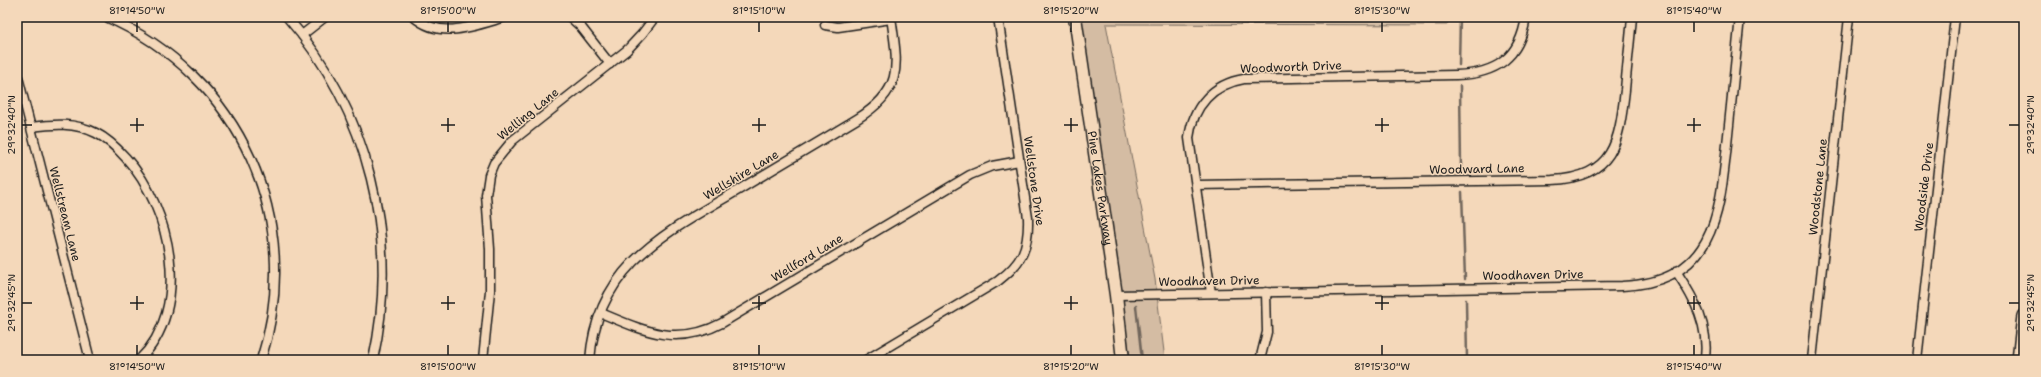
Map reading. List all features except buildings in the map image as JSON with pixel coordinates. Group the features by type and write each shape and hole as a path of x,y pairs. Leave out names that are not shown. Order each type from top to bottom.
{"main road":[{"path":"2019,360 2024,316"}],"street":[{"path":"106,17 131,29 158,45 193,75 224,111 250,156 268,209 275,259 273,310 261,360"},
{"path":"287,17 302,35 324,67 344,103 358,135 374,190 380,227 383,284 380,319 373,360"},
{"path":"302,35 325,17"},
{"path":"414,17 433,28 449,30 466,28 505,17"},
{"path":"570,17 581,27 610,64"},
{"name":"Welling Lane","path":"483,360 490,291 490,249 486,195 489,176 494,163 512,141 610,64 637,40 655,17"},
{"name":"Wellstone Drive","path":"866,360 998,281 1016,266 1026,246 1029,230 998,17"},
{"name":"Pine Lakes Parkway","path":"1075,17 1116,295 1124,360"},
{"name":"Woodworth Drive","path":"1211,293 1189,138 1193,118 1206,98 1222,86 1236,81 1261,78 1456,76 1479,73 1496,67 1511,54 1521,39 1526,17"},
{"name":"Woodward Lane","path":"1196,185 1552,180 1582,175 1603,162 1611,152 1618,138 1632,17"},
{"name":"Woodhaven Drive","path":"1116,295 1629,286 1650,283 1676,271 1691,260 1703,246 1711,233 1717,214 1722,183 1740,17"},
{"name":"Woodstone Lane","path":"1812,360 1849,17"},
{"name":"Woodside Drive","path":"1917,360 1955,17"},
{"path":"825,25 838,27 891,18"},
{"name":"Wellshire Lane","path":"590,360 592,344 601,313 612,290 639,255 659,238 857,119 880,103 892,85 896,65 891,18"},
{"name":"Wellstream Lane","path":"17,73 90,360"},
{"path":"31,127 63,124 81,127 96,133 111,143 132,165 151,194 165,231 168,247 169,288 164,320 159,333 149,350 140,360"},
{"name":"Wellford Lane","path":"601,313 638,329 659,334 682,336 707,330 722,323 963,179 985,168 1019,161"},
{"path":"1676,271 1695,301 1702,319 1706,340 1706,360"},
{"path":"1260,360 1267,332 1266,292"}],"shaded area":[{"path":"1081,17 1448,17 1447,25 1106,24 1155,279 1165,360 1130,360"}],"waterway":[{"path":"1459,65 1460,17"},
{"path":"1460,86 1461,168"},
{"path":"1462,192 1465,279"},
{"path":"1466,300 1467,360"},
{"path":"1136,306 1142,360"}]}
